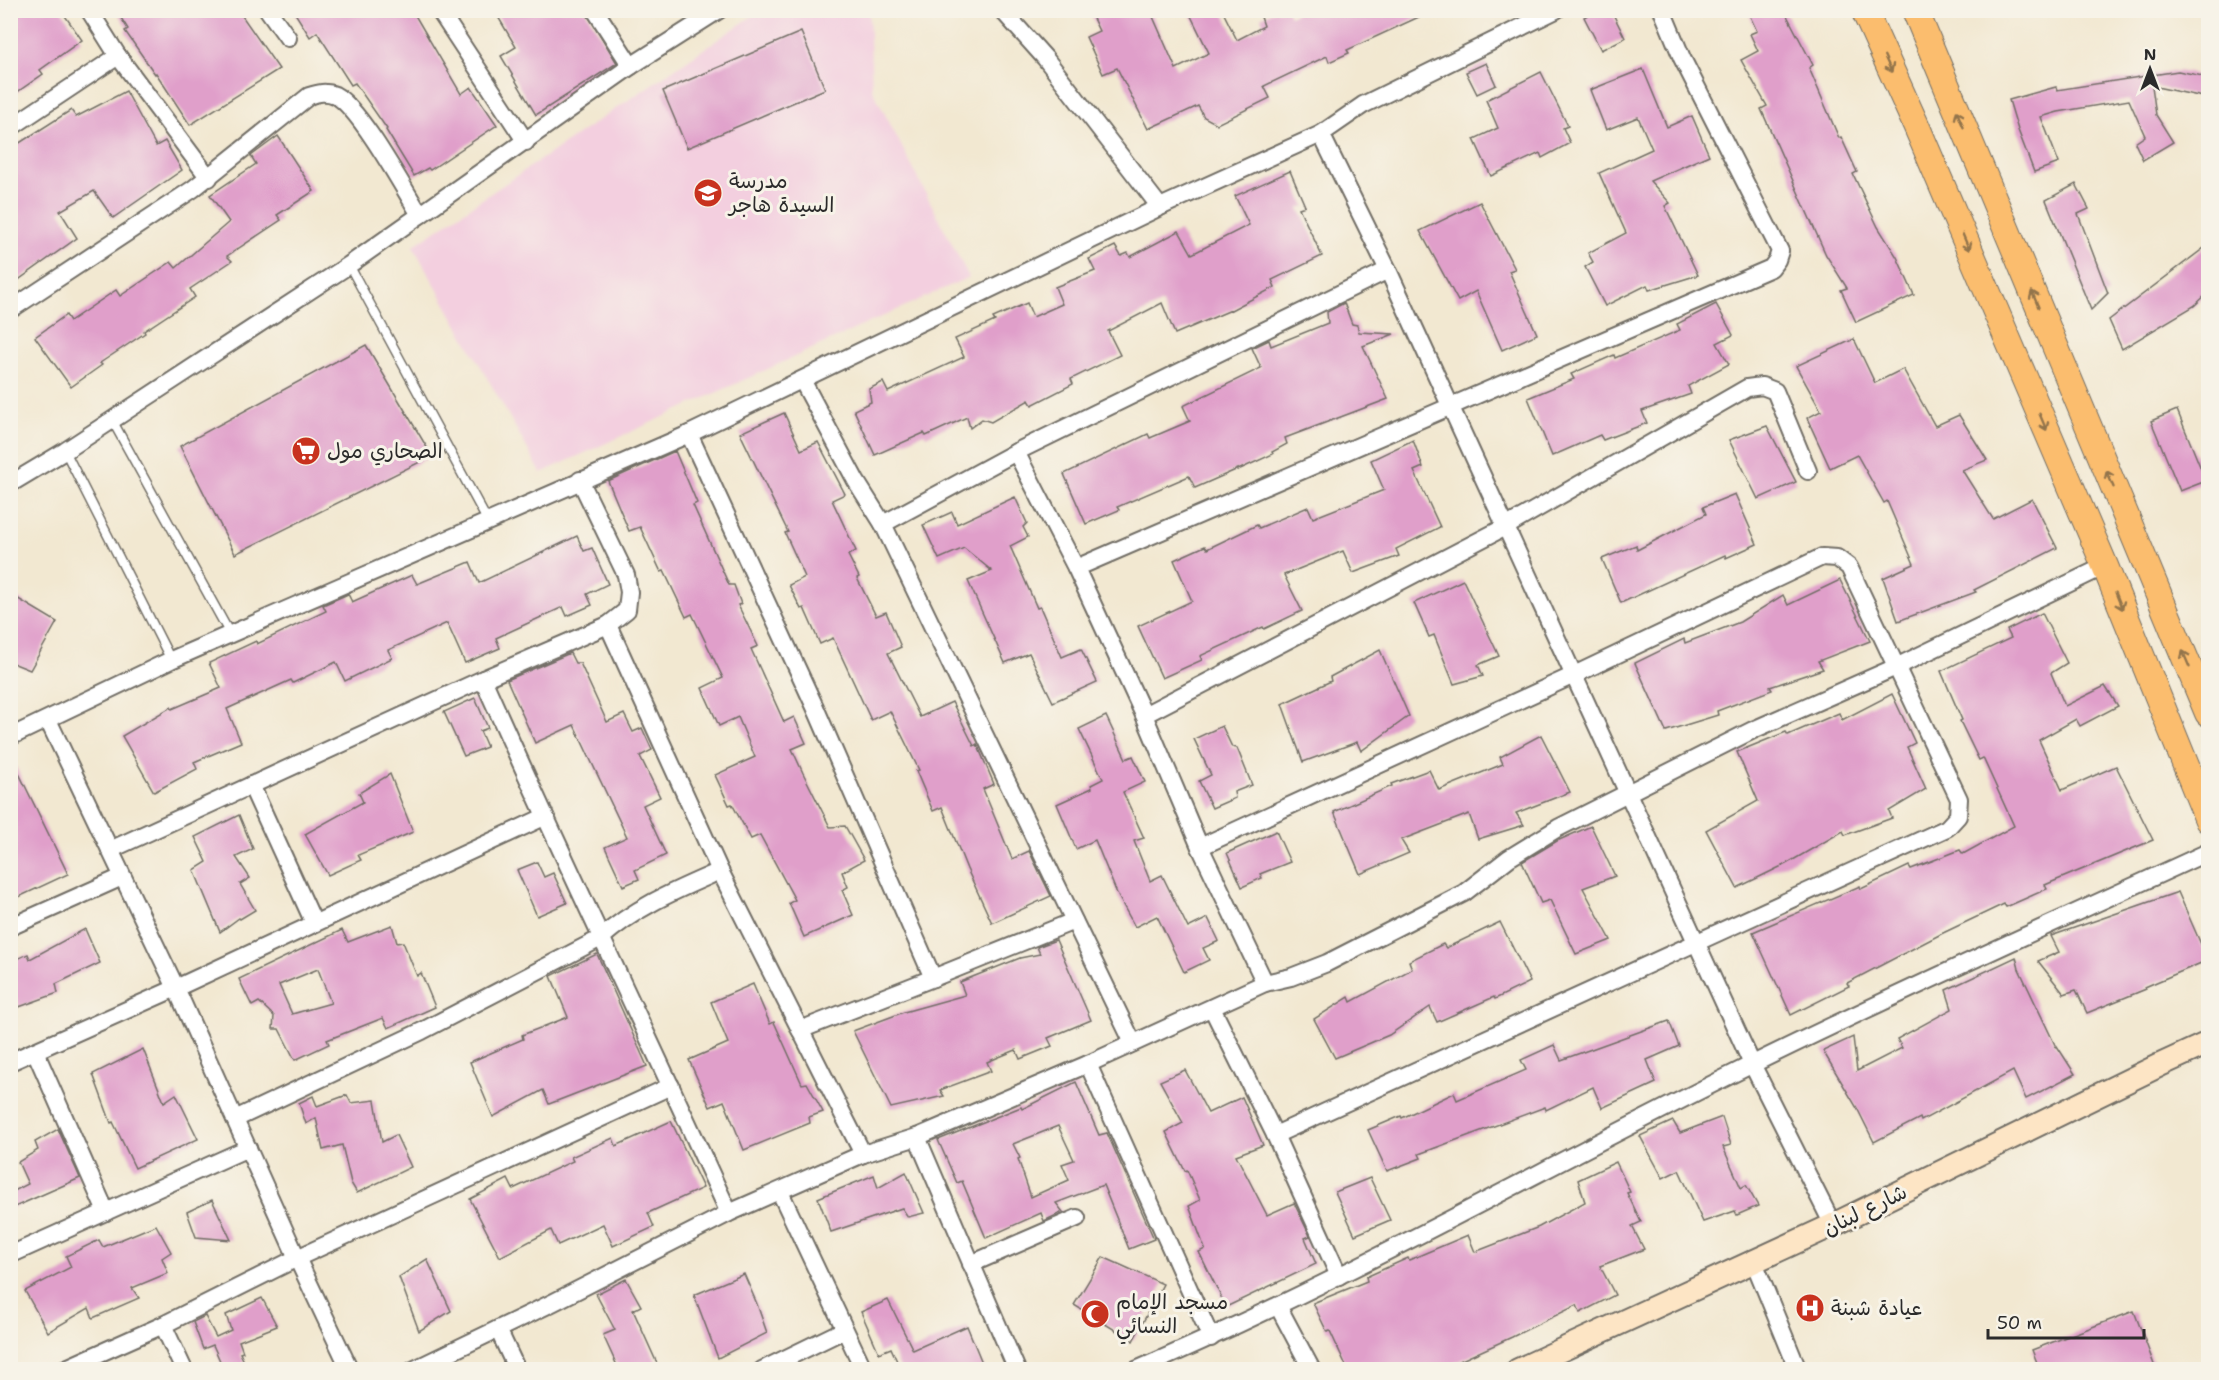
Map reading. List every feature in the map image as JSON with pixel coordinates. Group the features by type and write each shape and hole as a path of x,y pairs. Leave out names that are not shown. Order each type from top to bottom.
{"main road":[{"path":"1864,10 1921,136 2105,566 2208,820"},
{"path":"1915,10 2208,713"}],"street":[{"path":"88,10 118,56 209,178"},
{"path":"268,10 288,38"},
{"path":"439,10 526,142"},
{"path":"595,10 631,66"},
{"path":"10,484 65,451 349,265 631,66 719,10"},
{"path":"1002,10 1046,58 1160,207"},
{"path":"10,737 171,660 487,520 689,434 1160,207 1321,134 1363,105 1556,10"},
{"path":"1076,568 1771,268 1777,260 1779,251 1771,232 1682,58 1662,10"},
{"path":"10,128 118,56"},
{"path":"10,310 209,178 309,96 322,92 336,96 355,112 420,215"},
{"path":"1321,134 1388,270 1508,526 1627,794 1752,1064 1833,1225"},
{"path":"883,524 1016,452 1388,270"},
{"path":"802,380 856,481 883,524 1133,1043"},
{"path":"1144,715 1508,526 1747,388 1762,386 1774,391 1808,471"},
{"path":"689,434 815,707 933,978"},
{"path":"1016,452 1076,568 1144,715 1200,847 1264,983"},
{"path":"110,850 483,679 608,625 627,610 629,592 626,575 580,480"},
{"path":"1200,847 1574,675 1822,557 1837,558 1849,567 1959,799 1958,816 1947,828 1275,1135"},
{"path":"413,1370 729,1214 863,1154 917,1137 1088,1064 1264,983 1291,977 1327,963 1464,893 1509,858 1558,828 1753,730 1896,667 2105,566"},
{"path":"608,625 720,871 863,1154"},
{"path":"483,679 544,817 729,1214"},
{"path":"48,720 176,988 297,1258 350,1370"},
{"path":"251,785 314,923"},
{"path":"10,1062 176,988 544,817"},
{"path":"1136,1370 1211,1338 1339,1276 1752,1064 2208,852"},
{"path":"235,1119 422,1031 601,938 622,920 645,905 720,871"},
{"path":"10,927 122,877"},
{"path":"800,1030 1074,921"},
{"path":"1212,1008 1275,1135 1339,1276"},
{"name":"شارع لبنان","path":"1518,1370 1833,1225 2208,1043"},
{"path":"34,1051 106,1212"},
{"path":"1088,1064 1211,1338"},
{"path":"62,1370 163,1324 297,1258 671,1086"},
{"path":"917,1137 1017,1370"},
{"path":"10,1255 248,1148"},
{"path":"780,1192 864,1370"},
{"path":"971,1264 1077,1218"},
{"path":"1754,1262 1798,1370"},
{"path":"1278,1305 1312,1370"},
{"path":"163,1324 184,1370"},
{"path":"498,1329 517,1370"},
{"path":"762,1370 844,1330"}],"lane":[{"path":"349,265 487,520"},
{"path":"112,420 230,634"},
{"path":"65,451 171,660"}],"shaded area":[{"name":"مدرسة السيدة هاجر","path":"760,11 869,11 872,89 969,277 541,473 413,246"}],"building":[{"path":"10,10 61,10 82,40 40,70 43,74 10,97"},
{"path":"116,10 238,10 279,69 190,125 125,31 128,29"},
{"path":"293,10 412,10 461,94 471,87 497,125 430,170 428,168 414,176 387,129 355,83 351,85 317,32 310,37"},
{"path":"494,10 585,10 617,63 536,115 501,56 516,47"},
{"path":"1089,10 1150,10 1176,69 1209,53 1188,10 1222,10 1237,40 1264,26 1261,17 1276,10 1287,10 1290,16 1302,10 1434,10 1347,50 1349,53 1329,62 1327,56 1264,86 1270,98 1217,124 1204,117 1198,106 1148,129 1117,68 1103,74 1086,37 1099,31"},
{"path":"1596,10 1611,10 1625,38 1601,50 1584,17"},
{"path":"1747,10 1784,10 1813,65 1809,68 1839,138 1841,137 1857,172 1853,174 1878,227 1897,257 1914,295 1856,322 1841,290 1847,288 1826,255 1761,109 1767,106 1741,60 1758,51 1750,34 1757,31"},
{"path":"801,32 825,89 687,148 663,91"},
{"path":"1486,63 1496,85 1477,94 1466,72"},
{"path":"1643,69 1667,127 1692,116 1709,155 1650,181 1670,203 1665,206 1698,275 1649,290 1647,285 1605,306 1585,267 1593,262 1588,253 1626,233 1599,173 1652,149 1638,117 1606,130 1590,90"},
{"path":"2178,71 2208,77 2208,98 2152,86 2156,115 2173,142 2143,160 2135,143 2145,136 2129,100 2058,112 2041,117 2059,163 2034,172 2009,100 2056,87 2057,90"},
{"path":"1541,72 1568,126 1563,128 1570,143 1542,158 1540,153 1491,176 1474,139 1498,128 1486,100"},
{"path":"126,91 156,146 165,141 182,170 113,218 94,191 60,211 77,238 10,286 10,149 71,110 76,117"},
{"path":"278,136 314,191 277,215 281,220 227,256 232,261 190,289 195,297 144,331 145,333 100,363 102,365 71,387 35,337 66,315 70,321 116,290 120,296 171,262 176,268 229,222 210,195 256,164 251,156"},
{"path":"1290,171 1305,206 1299,208 1322,256 1272,280 1275,287 1231,310 1175,334 1162,303 1108,331 1120,355 1071,379 1073,384 1032,405 1029,400 991,422 982,419 970,428 967,417 926,436 924,433 875,455 854,410 871,402 869,389 883,382 888,392 964,357 955,339 1027,303 1033,317 1062,304 1055,287 1095,271 1089,259 1115,246 1121,256 1128,253 1130,257 1179,231 1192,254 1249,225 1235,196"},
{"path":"2076,184 2089,209 2078,214 2108,293 2091,310 2046,200"},
{"path":"1480,202 1515,269 1509,271 1537,334 1502,350 1476,291 1458,301 1420,231"},
{"path":"2208,245 2208,293 2194,306 2122,349 2109,320"},
{"path":"1344,303 1352,324 1357,325 1359,332 1394,334 1363,346 1388,399 1285,438 1287,444 1272,452 1273,454 1195,488 1189,476 1117,507 1119,510 1086,524 1064,474 1148,434 1150,438 1190,421 1183,406 1261,368 1252,348 1269,340 1271,346 1328,323 1327,312"},
{"path":"1716,304 1733,335 1717,343 1729,364 1688,386 1691,394 1642,411 1647,423 1603,440 1600,435 1552,456 1528,398 1574,379 1571,374 1680,330 1677,324"},
{"path":"1854,339 1875,383 1903,369 1935,426 1959,415 1987,460 1962,470 1993,519 2032,499 2057,548 1974,590 1976,592 1898,621 1883,578 1914,564 1887,501 1884,503 1857,455 1830,468 1807,418 1821,411 1796,366"},
{"name":"الصحاري مول","path":"366,345 432,456 235,554 180,446"},
{"path":"2177,410 2206,481 2180,491 2151,421"},
{"path":"784,413 801,450 818,442 845,494 832,500 856,551 848,555 876,616 886,612 901,647 888,653 920,717 952,702 974,746 977,744 994,784 983,789 1012,859 1029,851 1051,896 992,923 942,807 933,811 916,771 919,770 890,711 871,720 833,638 820,644 804,608 801,609 789,585 805,577 785,533 788,532 740,433"},
{"path":"1767,426 1796,482 1758,499 1729,440"},
{"path":"1413,440 1423,467 1414,471 1440,527 1396,549 1399,556 1353,573 1343,551 1284,575 1302,611 1200,656 1202,660 1162,678 1138,626 1192,601 1174,560 1205,546 1207,549 1257,525 1259,528 1308,507 1313,518 1384,490 1371,460"},
{"path":"675,451 697,503 693,505 729,585 734,585 741,604 738,605 758,646 751,649 784,722 794,717 806,743 792,749 803,773 830,827 845,826 864,860 842,872 848,887 842,890 853,915 804,937 789,903 795,900 760,835 751,839 732,804 729,805 715,775 755,757 738,717 719,726 702,688 723,678 692,614 686,617 640,527 629,531 608,481"},
{"path":"1735,494 1757,544 1726,558 1725,555 1621,603 1602,559 1636,545 1637,550 1706,514 1703,507"},
{"path":"1015,497 1027,523 1023,527 1028,537 1010,546 1037,608 1040,607 1062,657 1081,649 1097,682 1053,702 1029,653 1005,663 968,581 992,571 964,548 939,559 923,525 952,512 957,524"},
{"path":"577,536 584,551 592,548 608,584 587,594 592,605 567,616 563,607 496,638 500,648 465,663 447,623 388,650 392,658 345,681 336,662 293,683 291,680 227,709 241,742 194,762 197,769 154,792 122,736 171,707 172,709 221,688 209,663 256,641 257,644 326,611 323,605 348,594 352,602 412,575 417,584 470,562 479,583"},
{"path":"1463,580 1499,656 1478,665 1483,676 1454,684 1434,635 1429,637 1414,603"},
{"path":"1840,580 1870,641 1818,661 1823,669 1770,687 1772,690 1717,711 1718,715 1666,731 1635,663 1684,639 1685,643 1740,622 1783,595 1788,605"},
{"path":"10,594 57,622 30,670 10,662"},
{"path":"2042,613 2067,663 2051,673 2065,706 2105,686 2118,706 2080,726 2076,719 2039,740 2062,790 2116,766 2153,840 2045,885 2047,889 2006,907 2004,904 1943,933 1847,983 1849,986 1791,1015 1753,932 1860,886 1861,889 1909,866 1911,869 1960,850 1963,854 2014,826 1983,758 1979,760 1960,721 1962,720 1941,671 2011,638 2007,630"},
{"path":"1380,650 1409,716 1361,751 1357,742 1303,762 1282,704 1331,681 1330,677"},
{"path":"570,653 575,663 580,663 607,722 624,714 633,732 642,728 652,750 640,756 660,797 643,805 666,855 635,870 639,879 623,886 605,847 627,837 574,725 535,743 507,680"},
{"path":"1892,694 1915,743 1907,747 1926,789 1889,811 1892,818 1845,835 1843,831 1786,864 1737,888 1706,830 1758,801 1737,752 1786,732 1788,735 1839,713 1842,720"},
{"path":"475,698 488,728 480,731 487,747 464,756 444,712"},
{"path":"1106,716 1126,759 1133,756 1145,782 1123,792 1144,838 1134,841 1150,881 1162,875 1188,928 1208,918 1219,941 1203,948 1209,960 1184,972 1157,916 1135,927 1118,896 1095,840 1076,849 1057,804 1092,788 1091,785 1103,779 1079,729"},
{"path":"1222,726 1232,747 1237,748 1252,785 1234,792 1235,798 1212,808 1199,781 1211,775 1194,739"},
{"path":"1541,735 1570,792 1516,813 1524,825 1478,839 1469,814 1401,840 1409,853 1360,874 1334,812 1392,786 1391,784 1429,770 1439,790 1503,764 1500,757"},
{"path":"10,755 68,874 10,901"},
{"path":"390,774 413,832 358,855 361,860 328,875 305,834 363,802 359,793"},
{"path":"239,815 253,849 236,857 250,878 240,884 255,910 220,932 194,870 207,862 195,837"},
{"path":"1591,826 1615,876 1583,888 1611,940 1576,954 1550,900 1541,903 1522,862 1557,841"},
{"path":"1276,831 1290,862 1260,874 1262,878 1242,887 1227,853"},
{"path":"537,862 544,877 553,873 567,903 537,916 517,870"},
{"path":"2178,892 2208,960 2087,1013 2076,990 2064,994 2038,961 2059,952 2051,936"},
{"path":"1500,922 1530,982 1437,1022 1430,1007 1389,1035 1335,1058 1314,1019 1349,997 1351,1002 1412,969 1409,961 1443,944 1446,948"},
{"path":"392,925 397,943 403,942 417,976 421,973 435,1007 388,1028 383,1018 327,1040 329,1044 295,1060 279,1029 273,1029 274,1016 259,1002 252,1006 239,979 342,930 348,942","holes":["318,969 331,1003 292,1014 279,985"]},
{"path":"85,929 100,963 56,984 58,993 19,1007 10,983 10,962 28,954 30,959"},
{"path":"1056,940 1091,1020 1048,1038 1052,1046 1020,1059 1016,1050 987,1062 991,1071 940,1090 944,1096 891,1108 853,1031 904,1012 965,995 960,982 1020,958 1040,954 1037,947"},
{"path":"597,954 647,1066 549,1104 543,1090 493,1117 470,1062 523,1039 522,1035 568,1017 551,976"},
{"path":"2016,957 2019,969 2056,1047 2075,1074 2026,1099 2013,1071 1921,1121 1920,1118 1874,1142 1823,1051 1853,1037 1857,1071 1902,1048 1897,1039 1952,1009 1946,990"},
{"path":"753,984 770,1024 774,1022 802,1084 807,1083 823,1112 809,1117 810,1123 744,1150 724,1101 710,1107 689,1060 728,1043 711,1002"},
{"path":"1669,1021 1679,1046 1647,1060 1656,1083 1602,1108 1593,1087 1546,1110 1545,1107 1419,1154 1421,1158 1387,1171 1368,1130 1401,1116 1402,1118 1454,1093 1457,1100 1526,1070 1521,1060 1554,1045 1561,1060"},
{"path":"143,1049 164,1102 176,1094 198,1139 135,1168 113,1122 111,1123 93,1074"},
{"path":"1185,1070 1208,1113 1242,1097 1263,1145 1236,1155 1267,1215 1294,1203 1310,1236 1305,1238 1316,1264 1226,1307 1199,1252 1205,1249 1189,1206 1200,1200 1166,1132 1183,1123 1160,1081"},
{"path":"1076,1082 1099,1135 1107,1133 1154,1239 1129,1249 1103,1185 1056,1203 1063,1212 1044,1221 1041,1213 986,1238 962,1181 957,1183 938,1140 1021,1107 1022,1109","holes":["1058,1126 1074,1160 1062,1164 1069,1180 1031,1197 1018,1159 1020,1158 1013,1144"]},
{"path":"347,1095 351,1103 375,1100 382,1142 396,1135 411,1167 357,1193 351,1183 342,1145 323,1150 316,1118 306,1124 299,1103 313,1096 317,1106"},
{"path":"1722,1117 1731,1145 1723,1147 1741,1188 1746,1185 1758,1206 1737,1215 1735,1211 1703,1222 1679,1170 1663,1178 1640,1136 1673,1121 1680,1133"},
{"path":"671,1121 703,1188 648,1213 654,1227 613,1246 603,1224 558,1245 551,1230 500,1257 470,1199 508,1179 513,1189 573,1161 571,1157 613,1138 616,1146"},
{"path":"58,1129 80,1178 10,1209 10,1193 28,1184 18,1162 38,1150 35,1142"},
{"path":"1616,1162 1641,1222 1632,1226 1644,1249 1600,1266 1615,1295 1580,1313 1577,1305 1440,1370 1348,1370 1330,1331 1327,1332 1313,1303 1367,1281 1366,1277 1408,1258 1409,1260 1468,1235 1475,1252 1539,1227 1585,1202 1578,1180"},
{"path":"906,1172 924,1213 908,1217 902,1208 831,1232 818,1198 874,1175 878,1188"},
{"path":"1370,1178 1390,1220 1355,1235 1335,1192"},
{"path":"212,1200 231,1240 196,1237 187,1212"},
{"path":"156,1225 171,1252 162,1258 168,1273 132,1288 139,1298 93,1318 89,1308 48,1332 25,1291 71,1267 66,1256 99,1240 103,1247"},
{"path":"1103,1257 1163,1284 1133,1341 1074,1305"},
{"path":"427,1259 451,1311 419,1331 399,1277"},
{"path":"744,1274 767,1333 718,1358 694,1295"},
{"path":"626,1279 641,1306 633,1310 660,1370 619,1370 603,1335 615,1330 596,1294"},
{"path":"262,1298 277,1326 239,1341 243,1352 240,1353 248,1370 224,1370 213,1345 203,1349 193,1322 205,1316 216,1337 231,1330 226,1315"},
{"path":"888,1300 913,1350 967,1326 985,1370 901,1370 891,1348 879,1353 861,1312"},
{"path":"2134,1311 2156,1370 2040,1370 2032,1350"}],"place":[{"name":"مدرسة السيدة هاجر","path":"708,193"},
{"name":"الصحاري مول","path":"306,451"},
{"name":"عيادة شبنة","path":"1810,1308"},
{"name":"مسجد الإمام النسائي","path":"1095,1314"}]}
